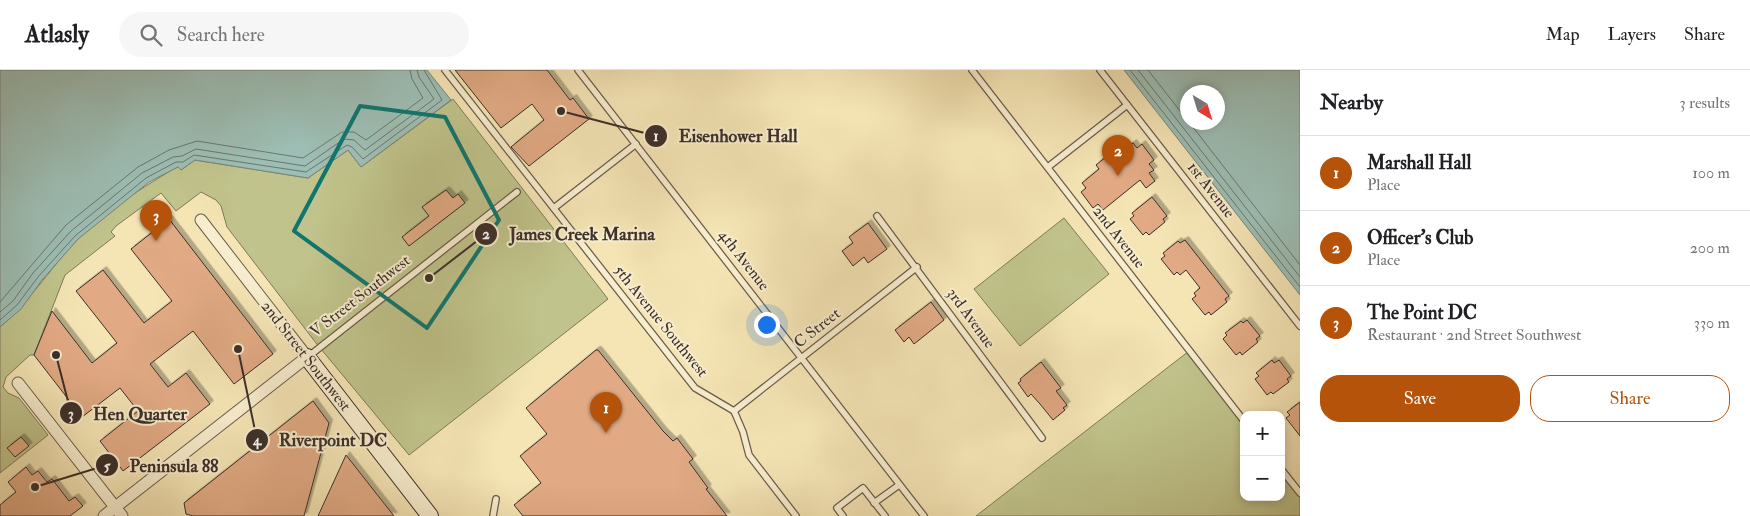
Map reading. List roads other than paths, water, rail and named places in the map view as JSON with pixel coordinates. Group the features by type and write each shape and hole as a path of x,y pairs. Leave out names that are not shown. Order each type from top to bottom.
{"street":[{"name":"2nd Street Southwest","path":"201,220 430,516"},
{"name":"V Street Southwest","path":"104,516 118,512 307,357"},
{"path":"18,383 118,512"}],"lane":[{"name":"5th Avenue Southwest","path":"445,70 695,388 734,410"},
{"name":"4th Avenue","path":"578,70 770,315 800,358 924,516"},
{"name":"2nd Avenue","path":"972,70 1240,416"},
{"name":"1st Avenue","path":"1100,70 1300,326"},
{"path":"1048,167 1127,105"},
{"path":"554,208 636,144"},
{"name":"V Street Southwest","path":"307,357 517,192"},
{"name":"3rd Avenue","path":"876,216 1042,438"},
{"name":"C Street","path":"734,410 916,267"},
{"path":"734,410 743,432 749,455 796,516"},
{"path":"1285,474 1300,494"},
{"path":"874,503 899,484"},
{"path":"843,516 837,508 863,488 885,516"},
{"path":"493,516 496,499"}],"water":[{"path":"0,70 427,70 451,100 361,167 348,150 308,178 195,160 181,170 178,167 149,182 78,239 42,280 21,309 0,327"},
{"path":"1124,70 1300,70 1300,295"}],"place":[{"name":"Eisenhower Hall","path":"561,111"},
{"name":"Officer's Club","path":"1118,176"},
{"name":"The Point DC","path":"156,241"},
{"name":"James Creek Marina","path":"429,278"},
{"name":"Riverpoint DC","path":"238,349"},
{"name":"Hen Quarter","path":"56,355"},
{"name":"Marshall Hall","path":"606,433"},
{"name":"Peninsula 88","path":"35,487"}]}
